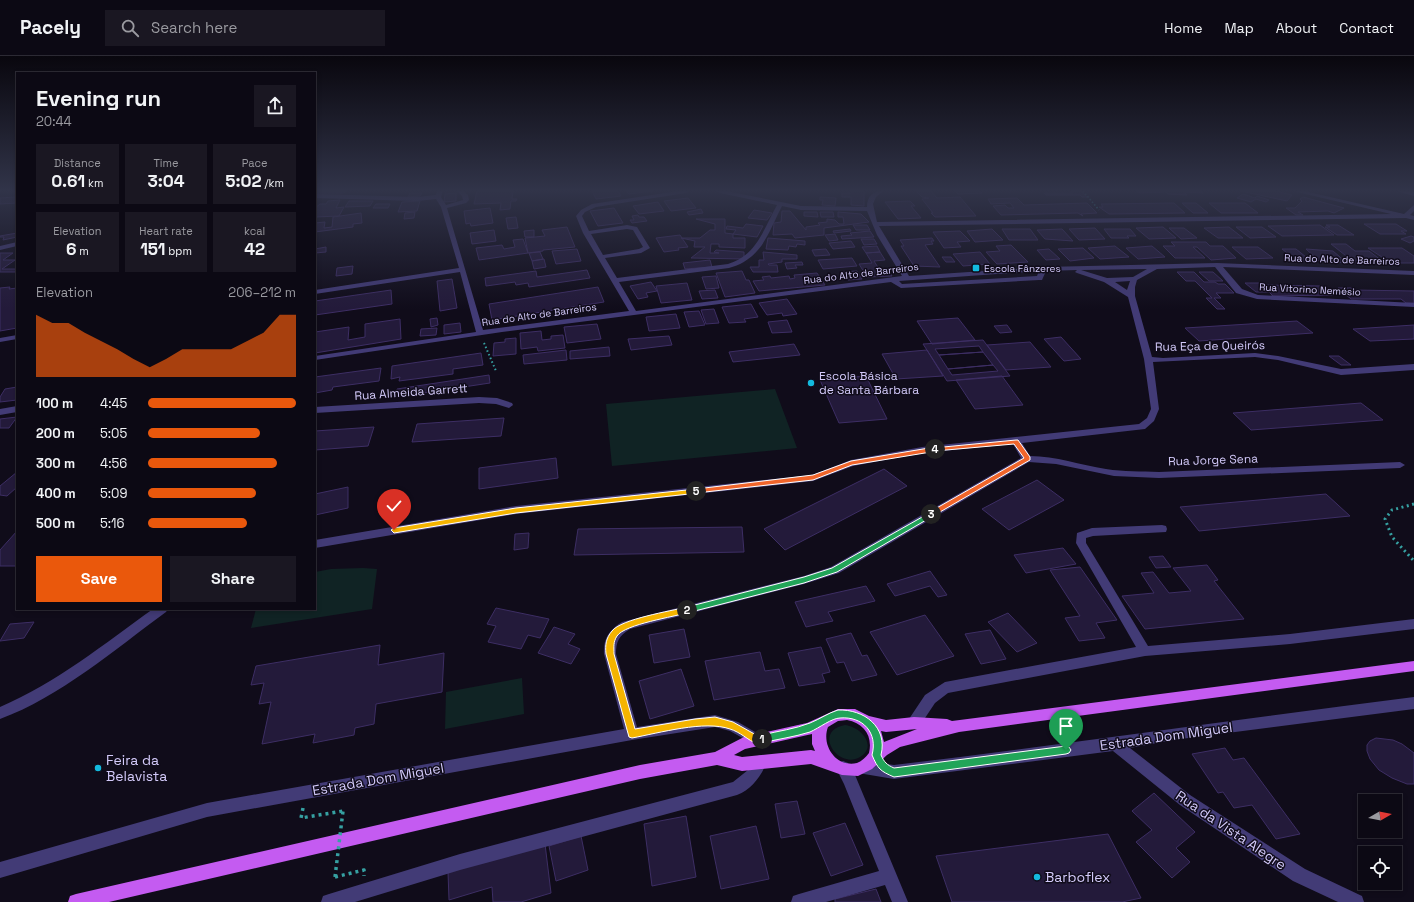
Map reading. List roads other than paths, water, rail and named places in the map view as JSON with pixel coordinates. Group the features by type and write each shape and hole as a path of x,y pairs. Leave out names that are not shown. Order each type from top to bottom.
{"main road":[{"name":"Estrada Dom Miguel","path":"717,758 742,764 811,758 838,766 861,768 871,762 876,755 887,747 906,738 959,726 1414,666"},
{"name":"Estrada Dom Miguel","path":"76,902 602,780 717,758 742,743 809,728 823,722 829,717 843,714 857,716 866,721 886,726 914,724 959,726"},
{"path":"866,721 873,728 877,737 879,746 876,755"},
{"path":"823,722 818,730 817,739 819,748 824,757 838,766"}],"street":[{"path":"451,230 480,333"},
{"path":"603,230 586,233 632,312"},
{"path":"600,257 641,251 647,248 636,230"},
{"path":"614,281 729,266 741,262 756,250 766,230"},
{"path":"880,230 907,278"},
{"path":"0,248 16,244"},
{"name":"Rua do Alto de Barreiros","path":"316,358 632,312 907,278 1065,268 1217,265 1414,273"},
{"name":"Rua Vitorino Nemésio","path":"1217,265 1240,291 1257,297 1414,306"},
{"path":"1107,280 1134,279 1158,266"},
{"path":"1065,268 1107,280 1119,286 1131,296"},
{"path":"316,292 463,269"},
{"path":"892,280 901,286 1039,278 1044,269"},
{"path":"316,544 516,510 788,482 813,478 851,463 922,450 1016,442 1142,427 1151,419 1155,409 1148,359 1131,296 1131,287 1134,279"},
{"path":"0,340 16,337"},
{"name":"Rua Eça de Queirós","path":"1148,359 1163,360 1256,355 1278,358 1340,372 1414,367"},
{"name":"Rua Almeida Garrett","path":"316,410 479,400 497,401 508,405"},
{"path":"0,412 16,409"},
{"path":"632,734 610,654 609,644 615,632 626,625 804,580 835,570 1028,459 1016,442"},
{"name":"Rua Jorge Sena","path":"1028,459 1047,458 1101,471 1126,474 1159,475 1400,465"},
{"path":"1145,651 1081,543 1081,536 1092,532 1162,529"},
{"path":"0,713 30,700 58,683 161,610"},
{"path":"914,724 930,699 945,688 1145,651 1290,639 1414,624"},
{"name":"Estrada Dom Miguel","path":"861,768 894,772 1115,744 1173,734 1414,703"},
{"name":"Estrada Dom Miguel","path":"0,870 207,810 695,723 715,721 733,726 757,740"},
{"name":"Rua da Vista Alegre","path":"1115,744 1185,800 1292,871 1356,902"},
{"path":"876,755 884,768 894,772"},
{"path":"329,902 460,862 737,788 753,776 760,762"},
{"path":"838,766 850,780 888,876 900,902"},
{"path":"857,798 852,782 854,774 861,768"},
{"path":"799,902 888,876"}],"place":[{"name":"Escola Fânzeres","path":"976,268"},
{"name":"Escola Básica de Santa Bárbara","path":"811,383"},
{"name":"Feira da Belavista","path":"98,768"},
{"name":"Barboflex","path":"1037,877"}]}
